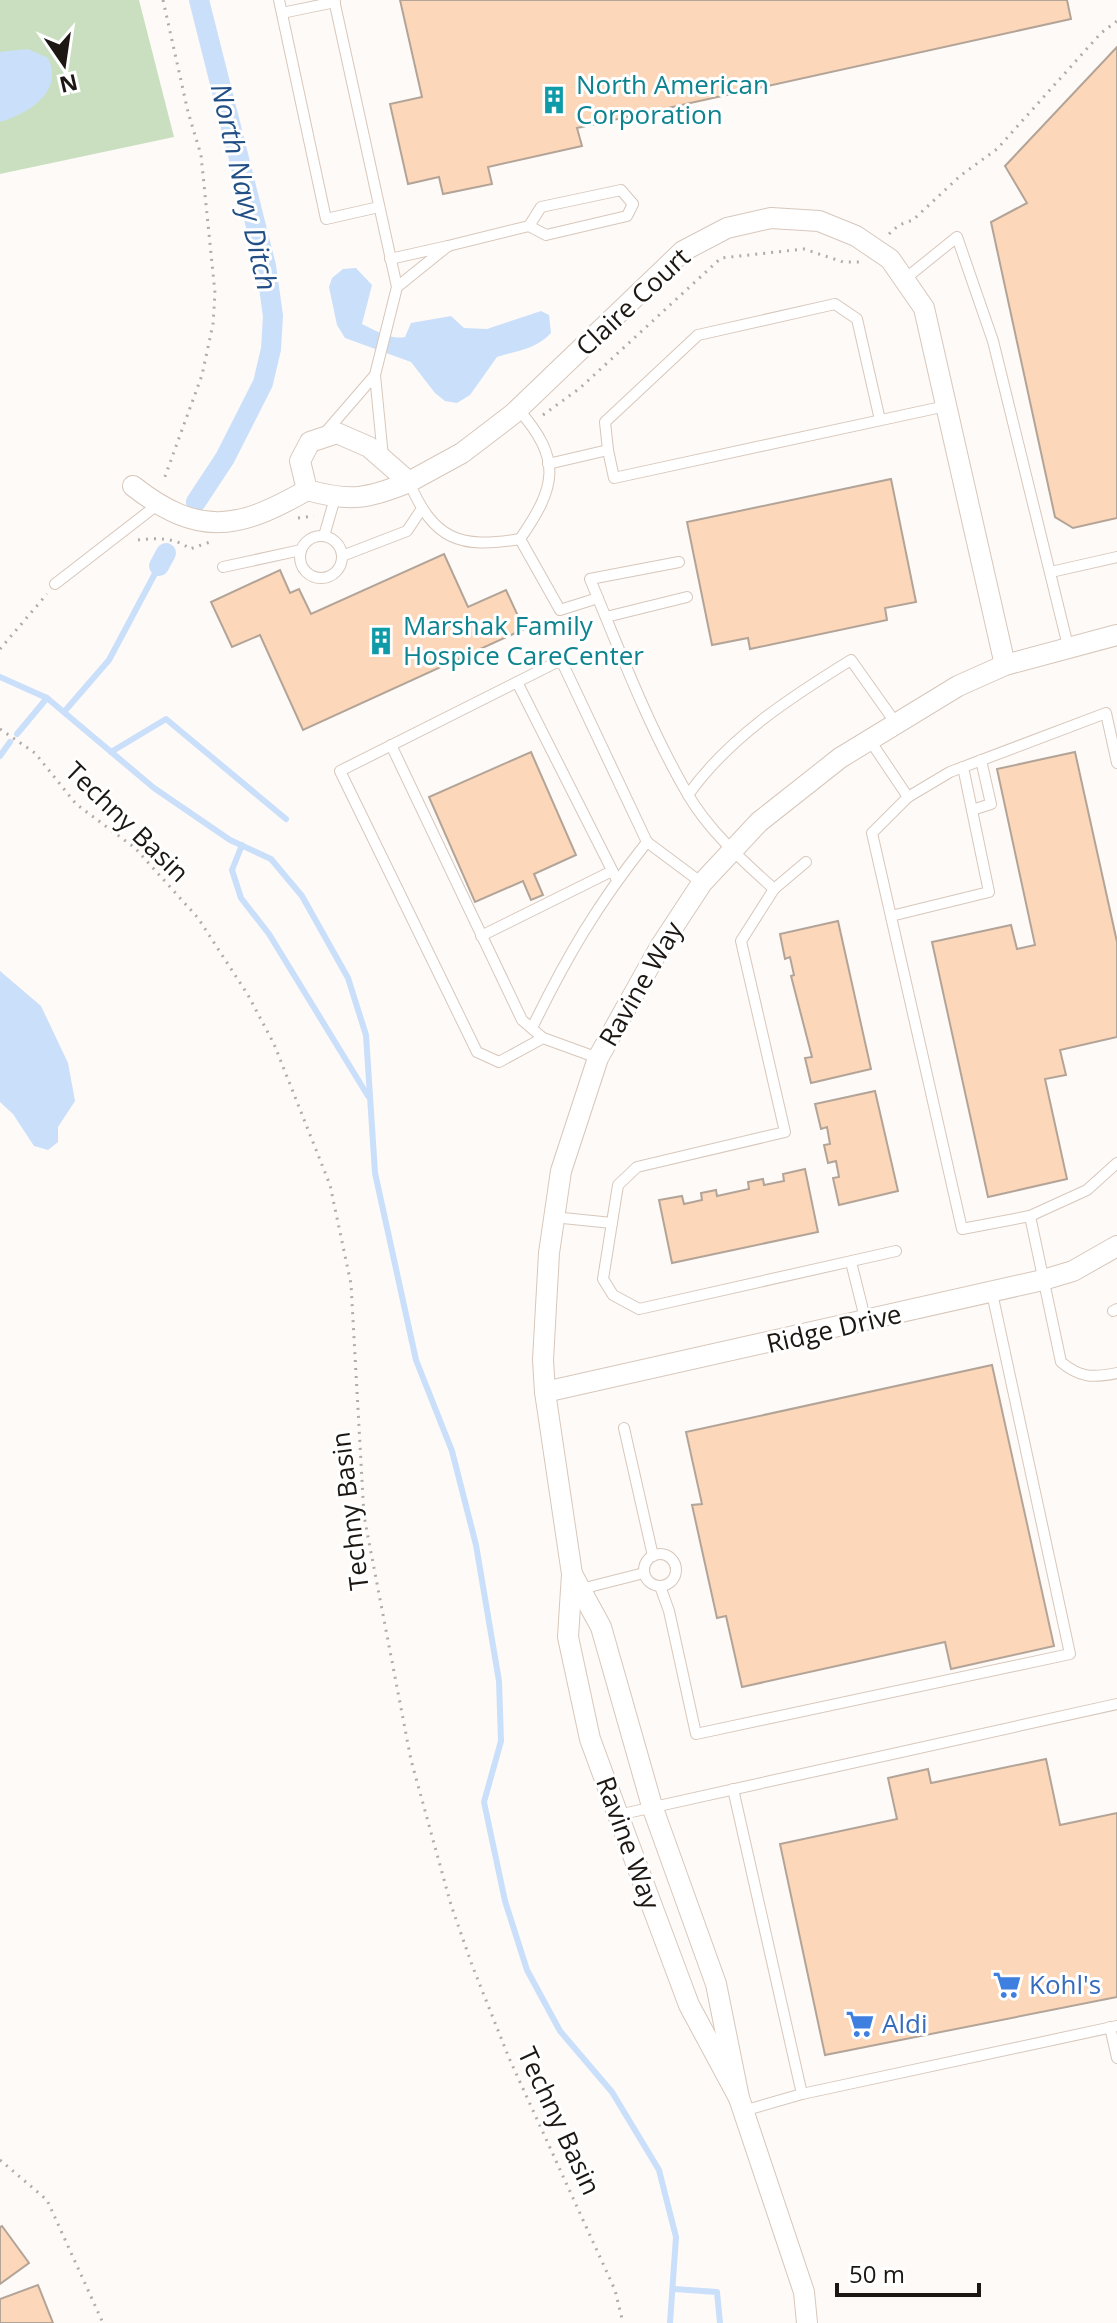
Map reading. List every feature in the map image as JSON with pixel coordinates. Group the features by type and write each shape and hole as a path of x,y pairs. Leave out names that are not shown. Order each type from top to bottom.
{"street":[{"name":"Claire Court","path":"307,490 335,498 368,498 409,482 525,417 683,251 727,228 771,218 819,221 876,248 906,278 924,308 1005,665"},
{"path":"133,486 157,505 211,525 271,511 307,490 300,461 310,442 337,433 369,447 409,482"},
{"name":"Ravine Way","path":"741,2105 689,2005 618,1815 590,1739 568,1637 576,1582 545,1392 545,1319 553,1217 561,1171 598,1058 660,947 702,883 732,850 793,793 895,722 958,686 1005,665 1117,635"},
{"name":"Ridge Drive","path":"545,1392 1043,1280 1073,1271 1117,1246"},
{"name":"Ravine Way","path":"576,1582 601,1627 652,1806 716,1984 741,2105 804,2292 807,2323"}],"lane":[{"path":"279,0 326,219 379,207"},
{"path":"282,13 334,1 397,287 375,375 383,459"},
{"path":"390,259 529,226 546,235 627,216 633,204 621,190 541,207 529,226"},
{"path":"906,278 957,237 993,341 1068,646"},
{"path":"397,287 448,246"},
{"path":"880,420 857,319 835,304 698,335 605,422 614,478 947,406"},
{"path":"321,438 375,375"},
{"path":"409,482 421,510 437,530 458,540 484,545 520,539 545,503 550,473 525,417"},
{"path":"548,464 608,450"},
{"path":"324,536 335,498"},
{"path":"55,584 157,505"},
{"path":"342,556 407,531 421,510"},
{"path":"223,567 301,550 310,539 324,536 337,543 342,556 337,570 318,577 301,564 301,550"},
{"path":"520,539 560,610 598,598"},
{"path":"1051,572 1117,557"},
{"path":"679,562 590,579 688,795 732,850 774,889"},
{"path":"606,617 687,597"},
{"path":"543,1038 499,1062 477,1052 340,771 561,660 647,842 702,883"},
{"path":"688,795 708,766 789,699 851,660 895,722"},
{"path":"517,682 614,875"},
{"path":"1117,763 1106,713 963,767 908,797 872,833 962,1229 1030,1216 1087,1190 1117,1163"},
{"path":"869,739 908,797"},
{"path":"391,745 522,1020 543,1038 598,1058"},
{"path":"972,810 991,804 981,760"},
{"path":"891,916 989,892 963,767"},
{"path":"532,1028 565,959 614,875 647,842"},
{"path":"806,862 774,889 741,941 785,1132 637,1167 618,1185 603,1279 613,1295 639,1309 896,1251"},
{"path":"481,936 614,875"},
{"path":"1030,1216 1061,1362 1074,1373 1092,1378 1117,1373"},
{"path":"553,1217 612,1223"},
{"path":"851,1262 866,1322"},
{"path":"660,1586 669,1611 696,1734 1070,1654 992,1293"},
{"path":"624,1428 653,1556"},
{"path":"653,1556 667,1556 676,1567 672,1580 660,1586 653,1584 644,1573 644,1566 653,1556"},
{"path":"576,1582 644,1573"},
{"path":"618,1815 1117,1704"},
{"path":"733,1789 779,1978 802,2094"},
{"path":"741,2105 1114,2027 1117,2058"}],"path":[{"path":"157,505 169,457 202,375 213,324 215,293 201,155 163,0"},
{"path":"884,239 899,225 913,220 960,176 997,149 1101,33 1117,21"},
{"path":"525,417 580,388 721,258 804,249 843,262 860,263 869,257"},
{"path":"0,649 55,584"},
{"name":"Techny Basin","path":"0,729 35,753 76,804 135,848 198,918 248,995 274,1044 330,1185 351,1284 364,1516 411,1760 447,1892 472,1965 509,2058 615,2290 623,2323"},
{"path":"0,2160 47,2200 103,2323"}],"green space":[{"path":"0,0 139,0 174,137 0,174"}],"water":[{"path":"28,49 48,58 52,70 51,81 47,91 32,107 0,122 0,52"},
{"path":"356,268 372,285 362,324 388,336 405,337 411,323 451,316 464,328 487,329 541,311 549,315 551,333 532,346 497,357 470,395 457,403 445,401 411,362 345,338 337,325 329,287 332,278 343,269"},
{"path":"0,971 41,1006 68,1063 75,1101 58,1127 58,1142 48,1150 34,1146 13,1114 0,1102"}],"building":[{"name":"North American Corporation","path":"400,0 1067,0 1071,19 577,128 582,146 488,167 492,184 443,194 439,177 408,184 390,104 422,97"},
{"path":"1117,47 1117,518 1073,528 1055,517 991,222 1027,203 1005,166"},
{"path":"891,479 916,602 885,608 887,620 750,649 748,638 712,645 687,522"},
{"name":"Marshak Family Hospice CareCenter","path":"444,554 468,607 506,590 524,629 303,730 260,635 232,647 211,602 280,570 290,593 299,589 311,614"},
{"path":"531,752 576,855 534,874 543,895 531,900 523,881 475,902 429,797"},
{"path":"1075,752 1117,942 1117,1037 1060,1050 1066,1075 1045,1079 1067,1179 988,1197 932,942 1011,925 1017,949 1035,945 997,769"},
{"path":"838,921 871,1069 811,1083 805,1058 812,1057 791,976 794,975 790,957 785,959 780,934"},
{"path":"875,1091 898,1191 839,1205 833,1178 839,1177 836,1161 828,1163 824,1145 830,1144 827,1127 821,1129 815,1104"},
{"path":"805,1169 818,1232 672,1263 659,1200 682,1196 684,1204 702,1200 701,1193 716,1190 717,1196 749,1189 748,1182 763,1179 764,1185 784,1181 783,1174"},
{"path":"992,1365 1054,1646 951,1669 945,1642 742,1687 726,1616 717,1618 692,1505 702,1504 686,1432"},
{"path":"1046,1759 1060,1825 1117,1813 1117,1997 825,2055 780,1844 897,1819 888,1778 928,1769 931,1783"},
{"path":"0,2227 29,2263 0,2284"},
{"path":"38,2285 53,2323 0,2323 0,2299"}],"waterway":[{"name":"North Navy Ditch","path":"196,502 225,458 263,383 271,349 273,316 266,266 199,0"},
{"name":"North Navy Ditch","path":"159,566 166,553"},
{"name":"North Navy Ditch","path":"64,712 109,660 159,566"},
{"path":"0,677 47,698 154,788 230,840 271,859 302,896 348,978 366,1035 375,1173 416,1360 452,1451 476,1545 499,1681 501,1741 484,1802 505,1901 527,1970 560,2031 612,2092 659,2170 676,2237 670,2323"},
{"path":"17,734 47,698"},
{"path":"111,752 166,719 286,819"},
{"path":"0,756 10,742"},
{"path":"242,845 232,870 241,898 269,934 368,1096"},
{"path":"674,2289 717,2292 720,2323"}],"place":[{"name":"North American Corporation","path":"554,100"},
{"name":"Marshak Family Hospice CareCenter","path":"381,641"},
{"name":"Kohl's","path":"1007,1985"},
{"name":"Aldi","path":"860,2024"}]}
